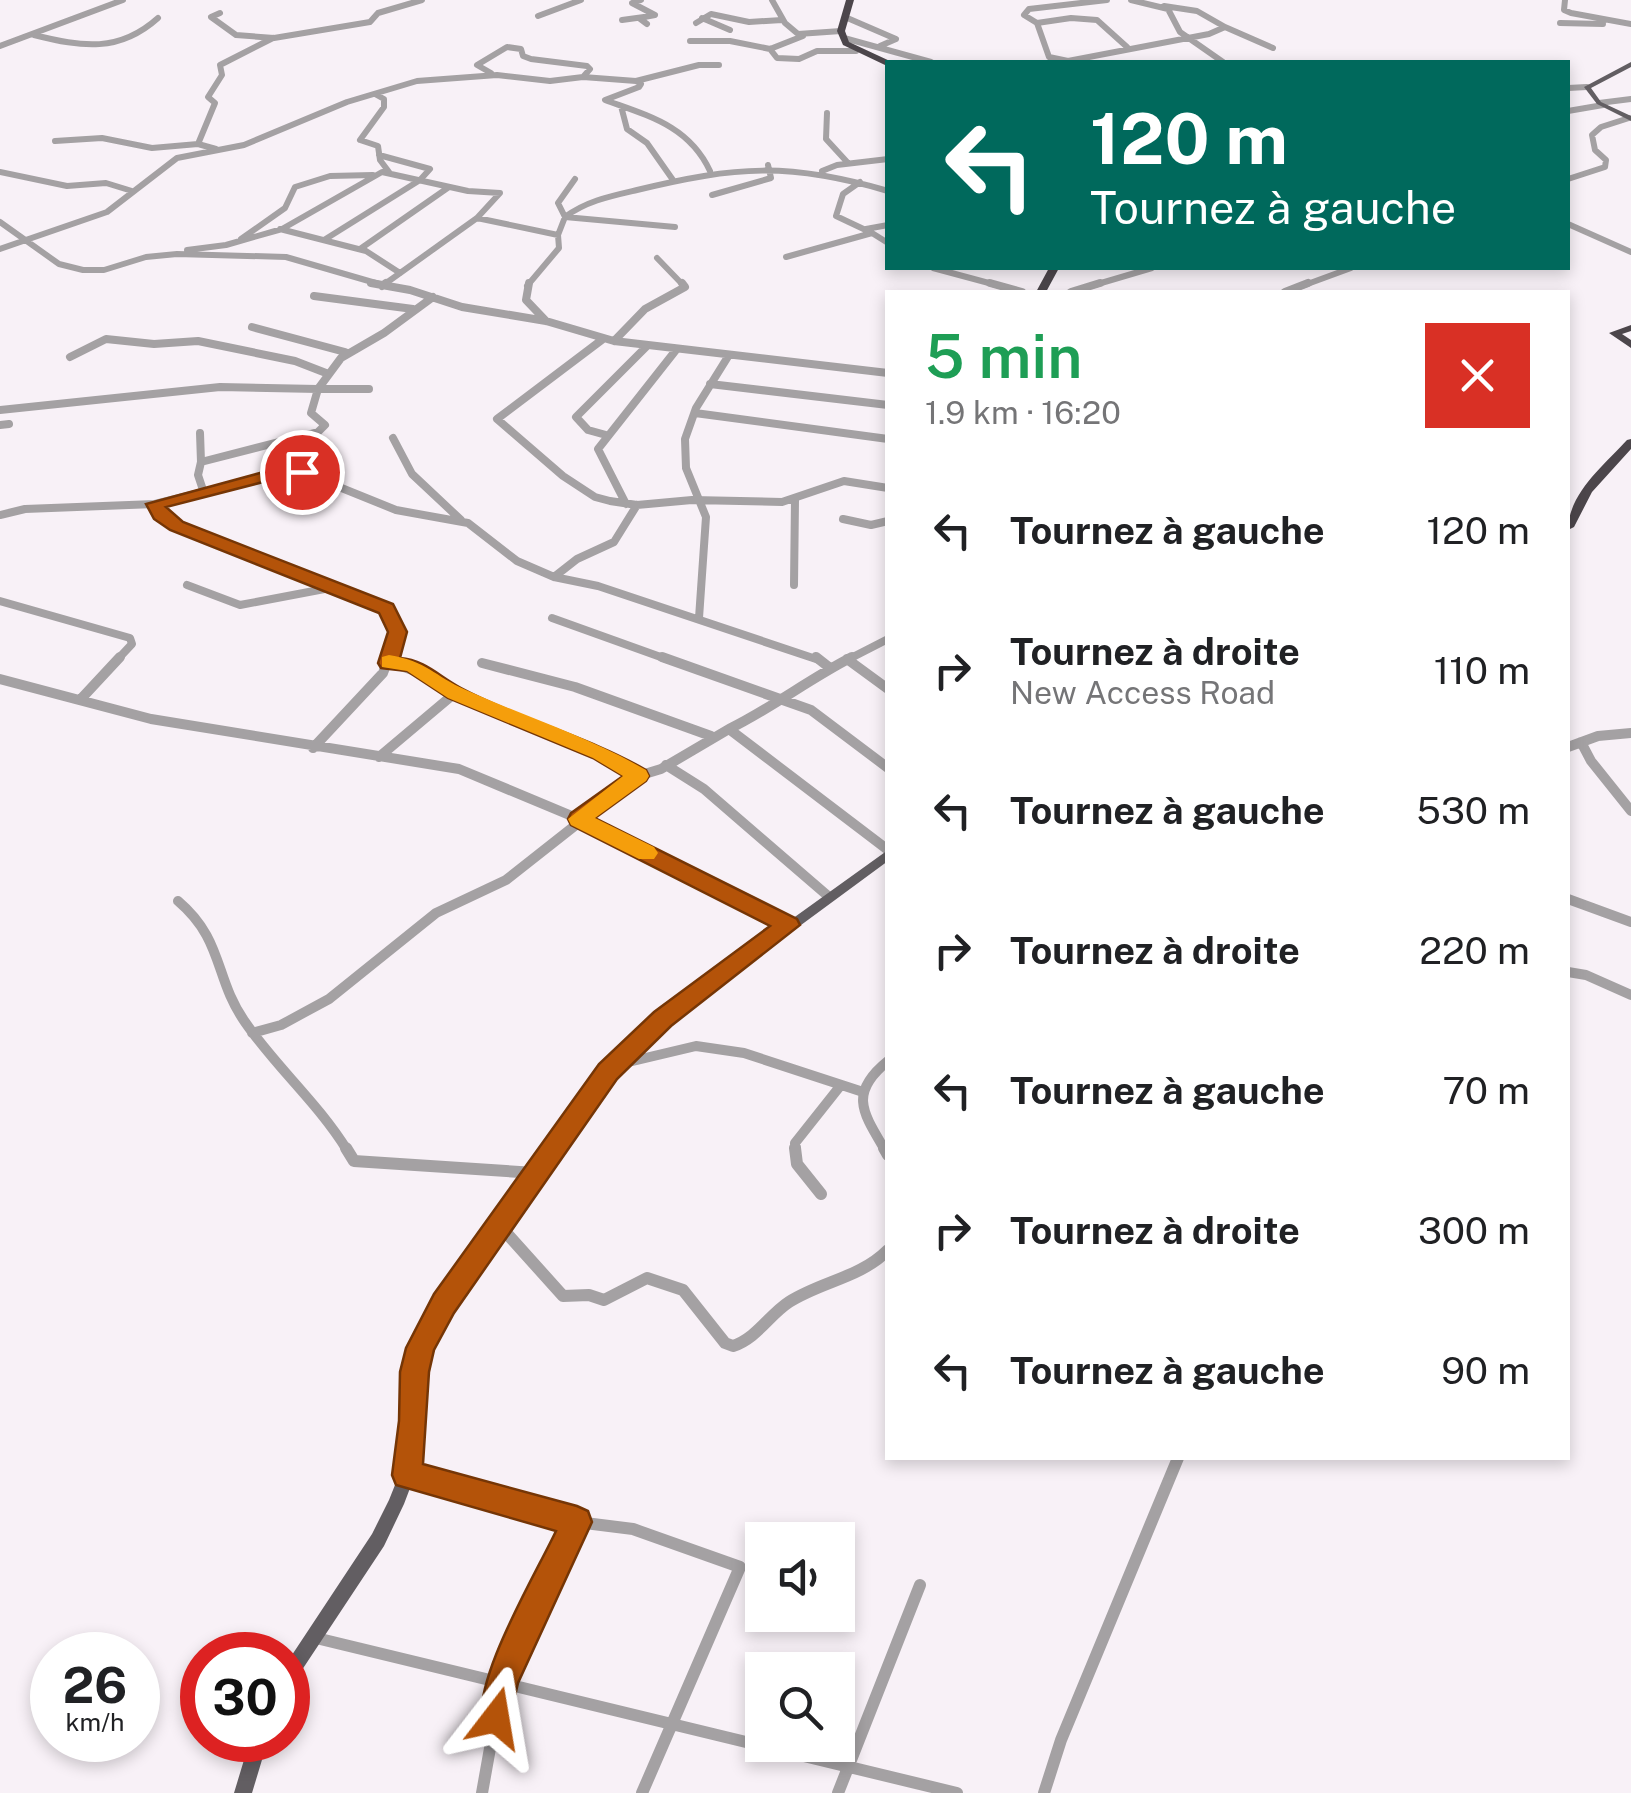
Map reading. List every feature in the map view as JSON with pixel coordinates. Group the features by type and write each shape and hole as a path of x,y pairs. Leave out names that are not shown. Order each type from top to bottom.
{"highway":[{"path":"850,0 842,34 856,50 885,62"},
{"path":"1631,328 1614,333 1631,346"},
{"path":"1570,523 1587,491 1631,442"}],"main road":[{"path":"1630,116 1601,104 1587,87 1631,64"},
{"path":"310,1640 378,1540 407,1475 420,1348 444,1304 501,1227 588,1096 663,1019 885,854"},
{"path":"243,1793 252,1762"}],"street":[{"path":"0,46 123,0"},
{"path":"220,13 212,17 236,35 274,38 365,23 378,12 422,0"},
{"path":"538,16 550,14 563,3 581,0"},
{"path":"640,0 632,3 655,15"},
{"path":"772,0 788,31 804,36"},
{"path":"1113,12 1104,0 1029,9 1024,15 1037,23 1104,23 1115,40 1128,46"},
{"path":"1130,0 1197,10 1273,48"},
{"path":"1565,0 1566,12 1608,23"},
{"path":"1087,2 1090,20"},
{"path":"1164,6 1175,26 1220,60"},
{"path":"730,30 699,21 711,14 749,22 782,20"},
{"path":"622,20 655,15"},
{"path":"647,24 638,18 655,15"},
{"path":"846,16 896,38 880,46"},
{"path":"34,34 99,49 144,33 158,18"},
{"path":"1037,23 1048,57 1058,60"},
{"path":"1560,23 1631,24"},
{"path":"1072,60 1225,27"},
{"path":"690,41 730,41 770,49 804,36 842,34 925,60"},
{"path":"198,144 214,104 208,97 222,76 220,65 274,38"},
{"path":"497,76 477,67 506,47 520,49 527,58 587,66 590,69 584,77"},
{"path":"770,49 778,58 799,59 818,51 856,50"},
{"path":"0,249 107,212 169,162 244,144 426,78 497,76 558,82 584,77 636,81 699,65 719,65"},
{"path":"636,81 641,84 639,87 605,100 662,120 691,139 703,153 710,171"},
{"path":"1570,88 1587,87"},
{"path":"374,94 384,99 384,108 360,140 378,146 389,172"},
{"path":"1570,111 1629,96"},
{"path":"622,106 628,129 647,143 674,180"},
{"path":"827,113 826,139 848,163"},
{"path":"1570,177 1605,167 1606,160 1593,146 1592,135 1600,126 1630,116"},
{"path":"56,141 118,138 152,148 198,144 217,149"},
{"path":"324,240 420,180 430,167 380,155"},
{"path":"821,171 848,163 885,159"},
{"path":"712,195 771,178 768,165"},
{"path":"546,322 526,300 527,286 559,248 558,235 565,217 602,198 710,171 768,165 821,171 885,190"},
{"path":"0,172 67,186 106,183 132,190"},
{"path":"236,242 285,208 296,186 330,176 389,172 500,193 477,218 382,286"},
{"path":"0,222 59,264 104,270 146,257 236,242 282,229 374,175"},
{"path":"565,217 558,203 576,179"},
{"path":"860,182 844,194 836,216 885,241"},
{"path":"360,249 381,228 413,214 448,186"},
{"path":"565,217 675,228"},
{"path":"477,218 558,235"},
{"path":"262,225 360,249 400,273"},
{"path":"1570,225 1631,252"},
{"path":"786,257 885,226"},
{"path":"176,254 302,259 382,286 434,296 462,308 546,322 614,341 885,373"},
{"path":"614,341 646,309 684,287 657,258"},
{"path":"940,270 1013,290"},
{"path":"1078,290 1145,270"},
{"path":"1290,290 1346,270"},
{"path":"314,296 414,309"},
{"path":"201,462 318,432 325,425 311,413 311,403 326,373 345,352 394,327 434,296"},
{"path":"252,327 345,352"},
{"path":"602,338 497,419 562,476 595,497 637,505 795,500 844,481 885,488"},
{"path":"70,357 106,339 154,344 198,340 295,361 326,373"},
{"path":"606,435 588,430 576,417 646,346"},
{"path":"626,504 598,453 606,435 676,350"},
{"path":"699,618 707,522 704,501 683,457 696,413 729,355"},
{"path":"710,384 885,405"},
{"path":"0,410 220,387 369,389"},
{"path":"696,413 885,439"},
{"path":"200,433 198,475 204,493"},
{"path":"394,438 400,459 414,477 462,521 517,561 554,577 598,586 813,654 830,668"},
{"path":"0,515 56,506 155,504 271,475 302,472 396,510 462,521"},
{"path":"794,585 795,500"},
{"path":"155,504 161,515 177,526 336,587 386,609 392,616 398,632 388,663 313,748"},
{"path":"554,577 578,559 614,542 637,505"},
{"path":"842,519 871,525 885,521"},
{"path":"187,585 240,606 336,587"},
{"path":"0,600 130,638 132,644 80,700"},
{"path":"552,618 811,710 885,766"},
{"path":"252,1033 291,1022 336,996 441,910 502,884 578,819 638,776 730,729 830,668 885,643"},
{"path":"847,660 885,687"},
{"path":"388,663 412,665 455,693 600,753 638,776"},
{"path":"482,663 576,686 711,736"},
{"path":"0,679 151,719 459,769 578,819 788,925"},
{"path":"379,757 455,693"},
{"path":"730,729 885,850"},
{"path":"1570,746 1610,733 1631,732"},
{"path":"1581,742 1591,761 1631,811"},
{"path":"666,765 704,789 828,896"},
{"path":"178,901 212,937 234,1005 252,1033 326,1116 354,1161 535,1173"},
{"path":"1570,901 1631,922"},
{"path":"1570,972 1586,975 1631,995"},
{"path":"615,1065 696,1046 744,1053 860,1092"},
{"path":"885,1063 868,1077 860,1092 863,1110 885,1150"},
{"path":"820,1194 797,1164 796,1143 841,1085"},
{"path":"501,1227 562,1296 604,1300 647,1278 683,1290 725,1343 733,1346 751,1337 786,1304 864,1272 885,1254"},
{"path":"1044,1793 1061,1740 1177,1460"},
{"path":"407,1475 577,1522 634,1529 735,1562 740,1567 642,1793"},
{"path":"482,1793 502,1681 577,1522"},
{"path":"838,1793 920,1584"},
{"path":"312,1637 957,1793"}],"slow traffic":[{"path":"389,662 412,665 455,693 600,753 638,776 578,819 646,853"}],"route":[{"path":"302,472 271,475 244,485 155,504 167,521 177,526 386,609 398,632 388,663 412,665 455,693 600,753 638,776 578,819 788,925 663,1019 608,1072 444,1304 420,1348 407,1475 577,1522 502,1681 496,1718"}]}
